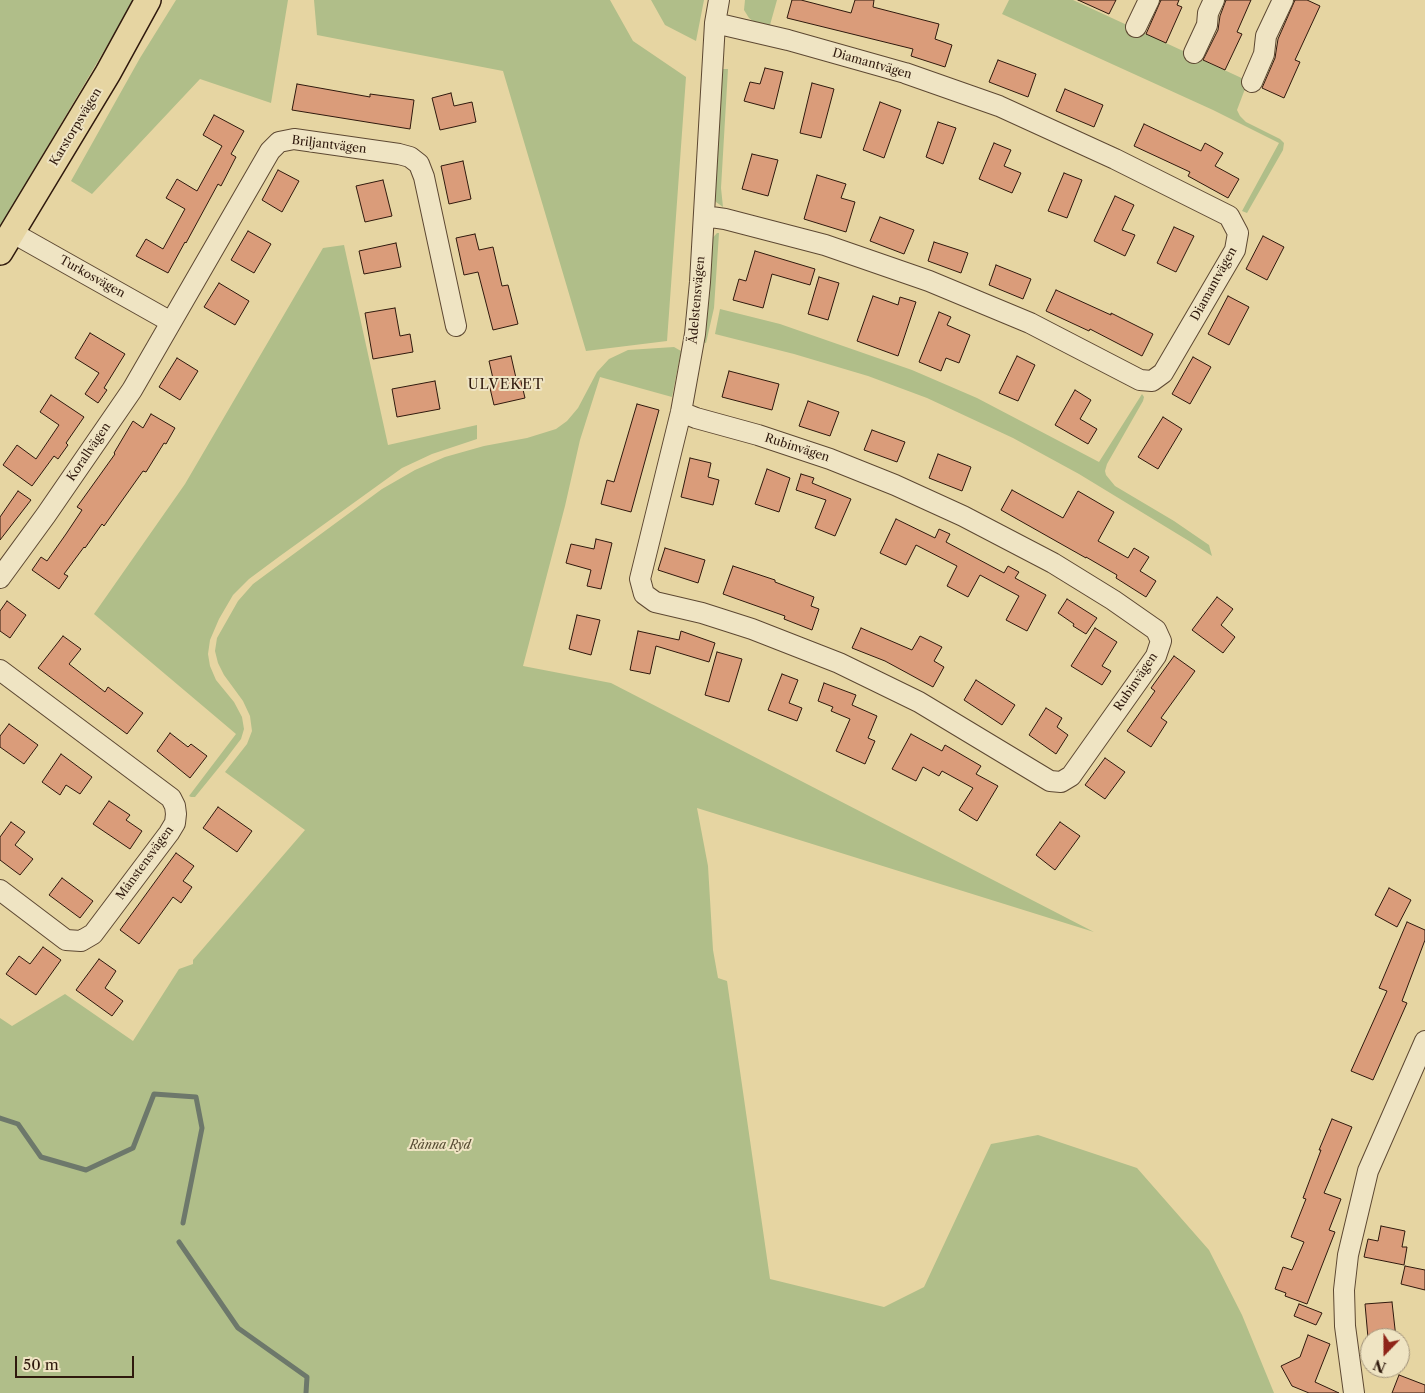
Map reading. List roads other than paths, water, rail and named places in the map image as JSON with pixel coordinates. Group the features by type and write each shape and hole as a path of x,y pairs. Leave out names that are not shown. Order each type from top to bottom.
{"main road":[{"name":"Karstorpsvägen","path":"6,243 108,73 148,0"}],"street":[{"name":"Ädelstensvägen","path":"644,594 640,579 681,412 696,334 715,23 719,0"},
{"path":"1136,26 1149,0"},
{"path":"1194,53 1207,25 1208,13 1214,0"},
{"path":"1252,82 1264,54 1266,36 1283,0"},
{"name":"Diamantvägen","path":"704,216 725,219 825,245 929,281 1030,323 1140,380 1152,381 1164,373 1235,250 1238,233 1229,216 1115,159 999,106 905,73 788,40 715,23"},
{"name":"Briljantvägen","path":"171,322 270,151 279,142 294,139 399,154 410,157 419,164 424,177 456,326"},
{"name":"Turkosvägen","path":"6,243 171,322"},
{"name":"Korallvägen","path":"0,578 132,390 171,322"},
{"name":"Rubinvägen","path":"644,594 655,602 702,613 840,662 919,702 1050,781 1061,782 1071,776 1156,656 1161,641 1156,630 1113,600 1053,563 963,516 895,485 830,459 681,412"},
{"name":"Månstensvägen","path":"0,670 171,798 176,806 176,814 169,833 93,934 81,941 66,940 0,890"},
{"path":"1354,1393 1345,1326 1344,1290 1348,1255 1368,1171 1425,1041"}],"waterway":[{"path":"0,1118 18,1124 41,1157 86,1170 133,1148 154,1094 196,1097 202,1128 183,1223"},
{"path":"179,1242 238,1328 307,1377 306,1393"}],"district":[{"name":"ULVEKET","path":"506,385"}],"park label":[{"name":"Rånna Ryd","path":"440,1146"}]}
